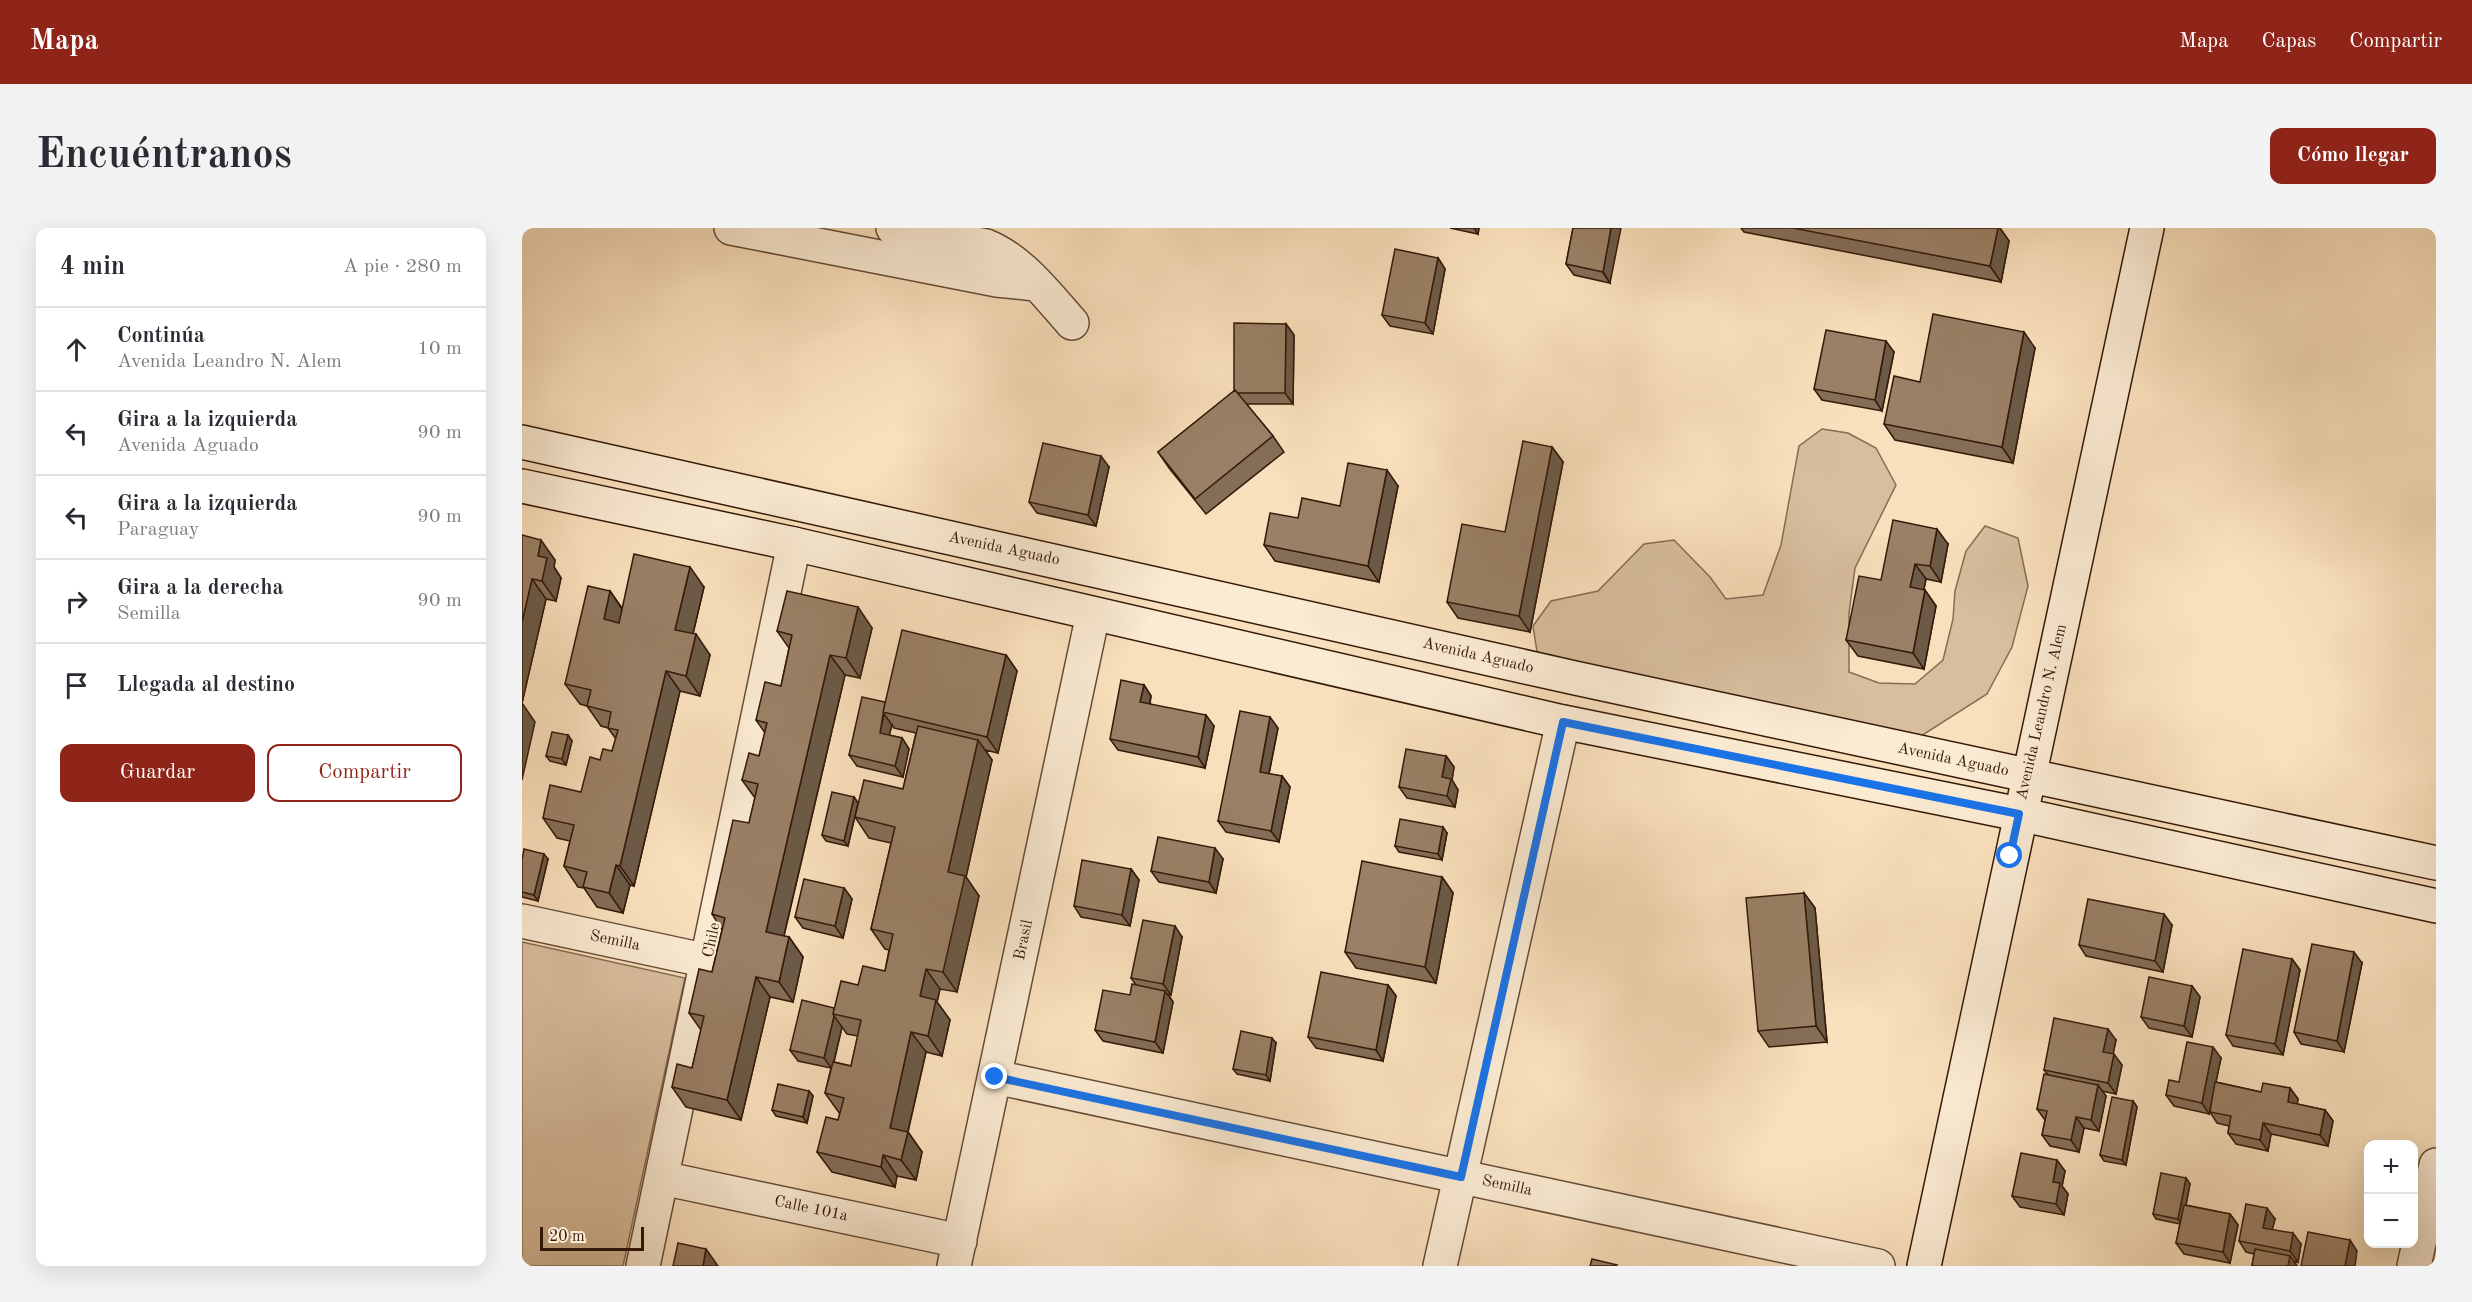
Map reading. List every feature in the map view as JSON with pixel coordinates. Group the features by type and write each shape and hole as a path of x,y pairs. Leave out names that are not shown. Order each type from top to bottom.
{"main road":[{"path":"731,228 997,280 1035,284"},
{"path":"893,228 986,246 999,252 1035,284 1072,323"},
{"name":"Avenida Leandro N. Alem","path":"1924,1266 2019,814 2147,228"},
{"name":"Avenida Aguado","path":"522,442 1575,678 2436,863"},
{"path":"522,486 794,544 1563,722 2019,814 2436,906"},
{"name":"Chile","path":"643,1266 794,544"},
{"name":"Brasil","path":"957,1254 1093,614"},
{"path":"1440,1266 1563,722"},
{"name":"Semilla","path":"522,921 708,961"},
{"name":"Semilla","path":"995,1077 1878,1266"},
{"path":"2414,1266 2436,1165"},
{"name":"Calle 101a","path":"662,1178 957,1254"}],"shaded area":[{"path":"1822,429 1848,433 1876,448 1896,485 1855,568 1849,613 1849,672 1879,683 1915,684 1943,660 1953,619 1955,591 1966,551 1985,526 2018,538 2028,586 2012,647 1987,694 1918,738 1540,671 1533,626 1551,601 1598,591 1644,544 1674,540 1710,577 1726,599 1763,595 1781,545 1799,446"},
{"path":"522,942 685,978 623,1266 522,1266"}],"building":[{"path":"1573,228 1611,228 1603,272 1566,264"},
{"path":"1793,228 1998,228 1990,266"},
{"path":"1395,249 1438,258 1425,323 1382,315"},
{"path":"1933,314 2024,332 2002,447 1884,424 1894,376 1920,382"},
{"path":"1234,323 1286,324 1285,393 1238,393 1234,391"},
{"path":"1826,330 1886,341 1875,400 1814,389"},
{"path":"1235,390 1273,436 1195,499 1158,452"},
{"path":"1523,441 1552,447 1519,616 1447,602 1462,524 1505,532"},
{"path":"1043,443 1101,456 1088,515 1029,502"},
{"path":"1348,463 1387,470 1368,566 1264,545 1270,513 1298,518 1302,498 1340,506"},
{"path":"1893,520 1937,529 1930,566 1915,564 1910,587 1925,590 1913,653 1846,640 1859,576 1881,580"},
{"path":"522,535 541,540 538,556 547,558 542,581 532,579 522,622"},
{"path":"634,554 690,567 675,630 696,634 686,676 666,671 620,866 616,865 609,893 583,887 587,872 564,866 574,825 543,818 550,785 581,792 590,757 600,760 603,749 612,751 618,730 608,728 611,712 587,706 591,690 565,684 588,586 610,591 604,619 619,623"},
{"path":"787,591 858,607 846,658 830,655 766,932 789,937 779,982 756,977 727,1100 672,1087 677,1064 692,1068 704,1016 689,1013 699,969 712,972 725,918 712,914 733,820 749,823 758,784 742,780 749,753 759,756 767,723 756,720 765,682 781,686 792,635 777,631"},
{"path":"902,630 1006,655 987,737 883,712"},
{"path":"1121,680 1144,685 1140,702 1206,715 1198,757 1110,739"},
{"path":"862,697 885,702 880,733 902,738 895,766 849,755"},
{"path":"1240,711 1270,717 1260,772 1282,776 1271,831 1218,821"},
{"path":"918,726 978,740 948,872 965,876 943,972 926,969 920,996 936,1000 928,1036 911,1032 890,1128 908,1132 901,1160 883,1155 881,1167 817,1152 826,1117 838,1120 844,1098 825,1093 833,1062 851,1066 861,1020 833,1014 841,981 858,985 863,966 885,971 893,934 871,929 895,827 855,817 864,780 903,789"},
{"path":"552,732 568,735 562,759 546,756"},
{"path":"1406,749 1446,756 1442,777 1451,779 1447,796 1399,787"},
{"path":"832,792 854,797 844,841 822,835"},
{"path":"1400,819 1443,827 1438,854 1395,846"},
{"path":"1158,837 1215,848 1209,882 1151,871"},
{"path":"524,849 544,854 534,895 522,892"},
{"path":"1082,860 1131,869 1122,915 1074,906"},
{"path":"1362,861 1442,877 1425,967 1345,952"},
{"path":"804,879 844,888 835,926 795,917"},
{"path":"1804,893 1816,1026 1758,1031 1746,898"},
{"path":"2088,899 2164,914 2155,961 2079,945"},
{"path":"1143,920 1175,926 1163,984 1131,978"},
{"path":"2312,944 2354,952 2337,1041 2294,1032"},
{"path":"2243,949 2292,959 2275,1044 2226,1035"},
{"path":"1321,972 1388,985 1376,1050 1308,1037"},
{"path":"2149,977 2192,986 2184,1026 2141,1017"},
{"path":"1132,984 1165,991 1155,1042 1095,1030 1103,990 1130,995"},
{"path":"802,1000 834,1008 824,1058 790,1050"},
{"path":"2054,1018 2108,1029 2103,1052 2114,1054 2108,1083 2044,1070"},
{"path":"1241,1031 1272,1038 1266,1075 1233,1069"},
{"path":"2187,1042 2213,1047 2202,1103 2166,1095 2169,1080 2179,1082"},
{"path":"2044,1074 2098,1085 2091,1120 2076,1117 2071,1140 2042,1135 2047,1111 2037,1109"},
{"path":"2215,1082 2261,1092 2263,1083 2290,1088 2288,1102 2325,1110 2320,1135 2263,1123 2260,1140 2228,1133 2231,1116 2210,1112"},
{"path":"778,1084 809,1091 803,1117 772,1110"},
{"path":"2112,1097 2133,1101 2122,1160 2100,1155"},
{"path":"2021,1153 2057,1160 2053,1182 2060,1183 2056,1204 2012,1196"},
{"path":"2161,1173 2186,1178 2178,1219 2153,1214"},
{"path":"2246,1204 2267,1208 2263,1228 2293,1233 2290,1251 2239,1241"},
{"path":"2184,1205 2230,1214 2223,1252 2176,1243"},
{"path":"2308,1232 2350,1240 2345,1266 2301,1266"},
{"path":"678,1243 706,1249 703,1266 673,1266"},
{"path":"2255,1249 2290,1256 2288,1266 2252,1266"},
{"path":"1592,1259 1617,1265 1590,1266"}],"route":[{"path":"995,1077 1461,1177 1563,722 2019,814 2010,856"}]}
